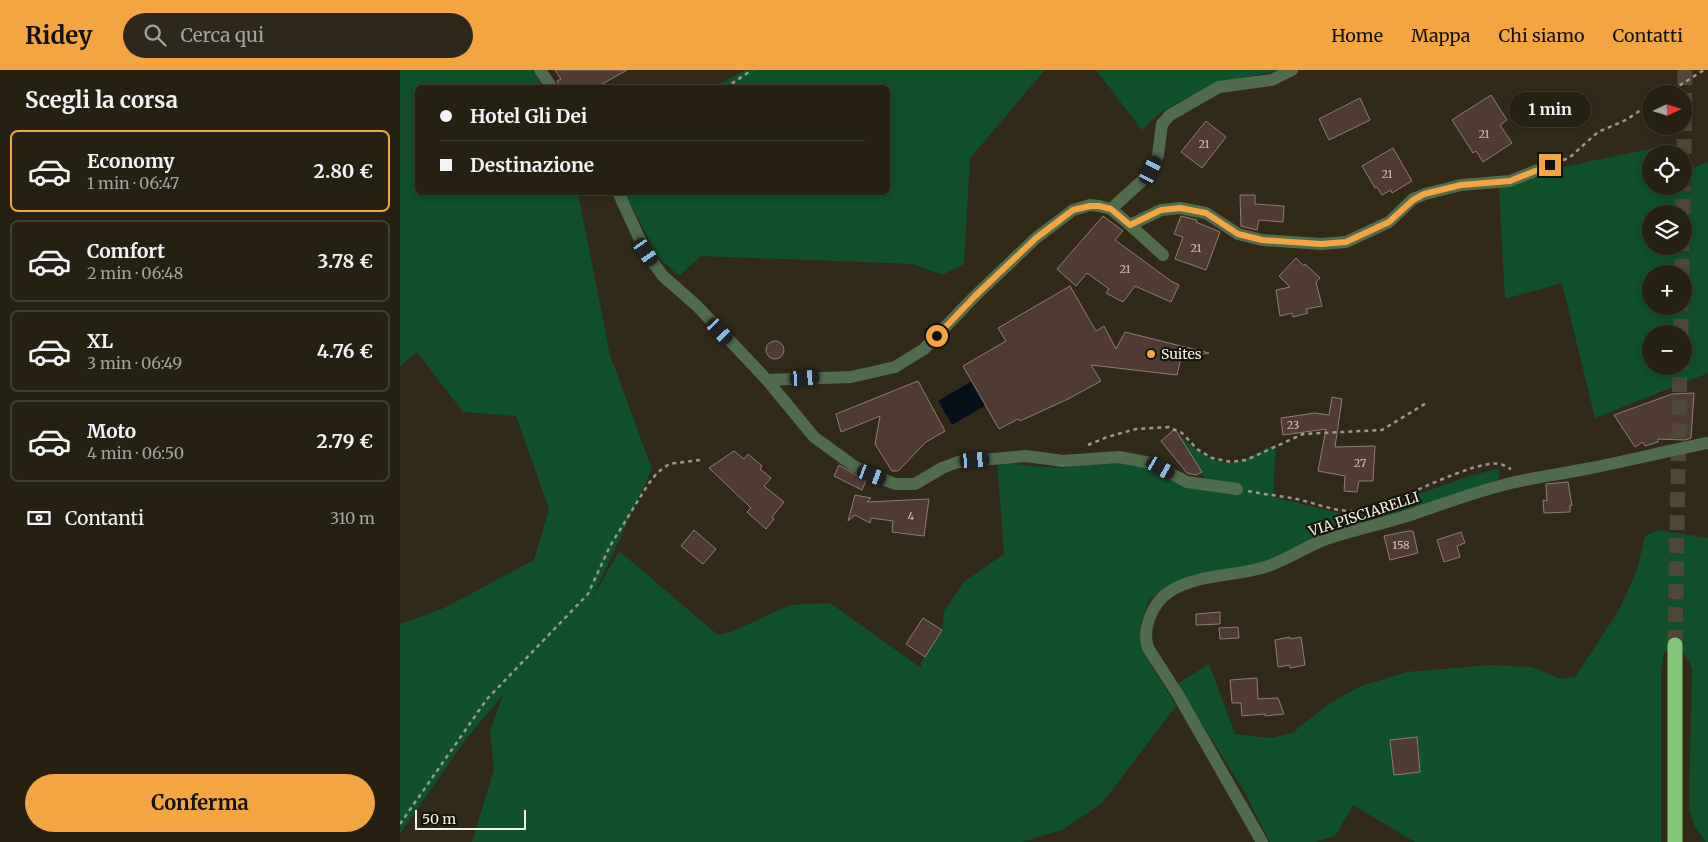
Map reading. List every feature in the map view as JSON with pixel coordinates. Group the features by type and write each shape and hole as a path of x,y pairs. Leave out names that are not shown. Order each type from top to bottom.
{"highway":[{"path":"1675,645 1675,842"}],"street":[{"path":"540,70 550,85"},
{"path":"1111,209 1143,180 1151,170 1158,154 1162,124 1170,115 1219,87 1272,80 1292,70"},
{"path":"1130,225 1161,210 1180,208 1206,213 1238,234 1262,240 1321,244 1346,242 1389,222 1413,200 1424,194 1461,185 1510,181 1550,165"},
{"path":"619,195 646,252 663,276 697,306 767,380 814,437 854,466 895,484 916,484 942,468 958,462 1026,456 1063,461 1119,457 1151,463 1187,482 1238,489"},
{"path":"767,380 851,377 895,367 924,349 975,296 1036,238 1073,210 1090,206 1111,209 1163,255"},
{"name":"VIA PISCIARELLI","path":"1262,842 1177,693 1148,648 1146,631 1152,611 1159,601 1179,586 1258,570 1325,540 1510,483 1708,443"}],"path":[{"path":"730,85 752,70"},
{"path":"1680,85 1704,70"},
{"path":"1550,165 1569,158 1598,132 1626,120 1642,109"},
{"path":"1081,447 1136,429 1168,427 1182,433 1197,448 1212,458 1231,462 1246,460 1303,434 1382,430 1428,402"},
{"path":"400,824 487,699 588,594 610,546 657,473 669,464 700,460"},
{"path":"1238,489 1300,500 1335,510 1352,511 1391,502 1458,473 1486,464 1502,464 1530,479"}],"green space":[{"path":"400,70 532,70 542,85 415,85 415,195 578,195 610,355 652,469 591,601 619,551 718,635 731,632 790,605 830,603 921,668 921,662 942,630 944,611 964,582 1004,554 997,461 1063,468 1113,462 1147,465 1209,486 1177,433 1206,455 1231,463 1254,456 1276,444 1273,497 1347,515 1366,513 1472,475 1499,469 1499,479 1266,562 1163,589 1148,601 1140,626 1144,653 1176,706 1102,803 1062,830 1022,842 472,842 494,769 490,731 503,695 466,739 400,834 400,624 444,608 534,560 549,509 516,416 463,412 417,352 400,366"},
{"path":"746,70 1045,70 970,158 964,264 942,275 913,264 701,256 679,276 656,255 625,195 890,195 890,85 717,85"},
{"path":"1096,70 1281,70 1213,84 1161,112 1142,130"},
{"path":"1642,150 1642,195 1692,195 1692,168 1708,162 1708,373 1595,418 1562,283 1505,299 1499,187 1554,169"},
{"path":"1658,530 1708,538 1708,842 1706,842 1694,825 1689,807 1692,670 1689,660 1679,649 1664,652 1661,671 1661,842 1415,842 1353,805 1335,836 1316,842 1270,842 1244,791 1177,684 1209,664 1235,734 1270,738 1292,733 1329,704 1361,686 1407,672 1490,665 1532,667 1560,679 1575,677 1619,610 1637,570 1645,536"}],"shaded area":[{"path":"972,381 986,405 952,425 938,401"}],"building":[{"path":"555,70 627,70 600,85 559,85 557,81 561,79"},
{"path":"1491,95 1507,120 1500,125 1512,143 1483,162 1476,151 1473,153 1452,120"},
{"path":"1360,98 1370,120 1329,140 1319,119"},
{"path":"1206,121 1226,137 1202,168 1181,152"},
{"path":"1393,148 1412,181 1392,193 1391,190 1382,195 1377,187 1375,188 1362,166"},
{"path":"1240,195 1255,195 1255,204 1284,206 1283,222 1259,220 1257,230 1241,226"},
{"path":"1103,216 1123,231 1115,240 1179,285 1171,302 1135,286 1123,302 1106,293 1109,289 1087,273 1076,286 1057,269"},
{"path":"1181,216 1197,220 1196,222 1220,232 1206,270 1175,259 1183,237 1174,234"},
{"path":"1296,258 1320,278 1316,282 1322,306 1306,309 1308,313 1293,317 1292,313 1280,316 1276,290 1290,287 1279,276"},
{"path":"1070,286 1096,331 1104,326 1116,349 1125,332 1209,353 1181,358 1177,375 1091,365 1101,381 1068,399 1020,421 1018,419 999,429 963,366 1006,341 998,328"},
{"path":"775,341 781,344 784,350 781,356 775,359 769,356 766,350 769,344"},
{"path":"918,381 945,431 926,442 898,471 892,471 875,444 880,416 841,432 836,414"},
{"path":"1694,393 1691,438 1685,440 1658,439 1658,442 1645,446 1643,442 1635,447 1614,415 1672,394"},
{"path":"1332,397 1342,399 1335,447 1375,446 1373,481 1359,481 1357,492 1344,491 1345,476 1318,471 1326,429 1283,435 1281,418 1315,413 1329,415"},
{"path":"1175,429 1202,472 1196,475 1187,473 1161,441"},
{"path":"734,451 744,459 748,454 762,466 760,469 771,478 764,486 784,502 772,517 774,519 766,529 747,512 751,508 709,468"},
{"path":"839,465 866,481 862,490 834,476"},
{"path":"1568,482 1572,506 1570,505 1570,512 1544,513 1543,500 1547,501 1546,484"},
{"path":"855,495 871,498 867,502 929,499 924,536 892,532 893,521 871,518 870,523 855,515 848,521"},
{"path":"694,530 716,549 703,564 681,546"},
{"path":"1413,531 1418,553 1390,560 1384,536"},
{"path":"1461,532 1465,543 1457,546 1460,557 1444,562 1437,540"},
{"path":"1220,612 1220,624 1196,625 1196,614"},
{"path":"923,618 942,630 925,657 906,644"},
{"path":"1238,627 1239,638 1220,639 1219,628"},
{"path":"1290,637 1290,639 1301,637 1305,665 1290,668 1290,665 1278,667 1275,640"},
{"path":"1257,678 1258,699 1278,698 1284,714 1242,716 1241,703 1232,703 1230,680"},
{"path":"1417,737 1420,772 1394,775 1390,740"}],"tunnel":[{"path":"1684,145 1685,70"},
{"path":"1683,195 1683,205"},
{"path":"1682,255 1682,265"},
{"path":"1681,315 1681,325"},
{"path":"1675,645 1680,375"}],"place":[{"name":"Suites","path":"1151,354"}],"route":[{"path":"937,336 975,296 1036,238 1073,210 1090,206 1111,209 1130,225 1161,210 1180,208 1206,213 1238,234 1262,240 1321,244 1346,242 1389,222 1413,200 1424,194 1461,185 1510,181 1550,165"}]}
